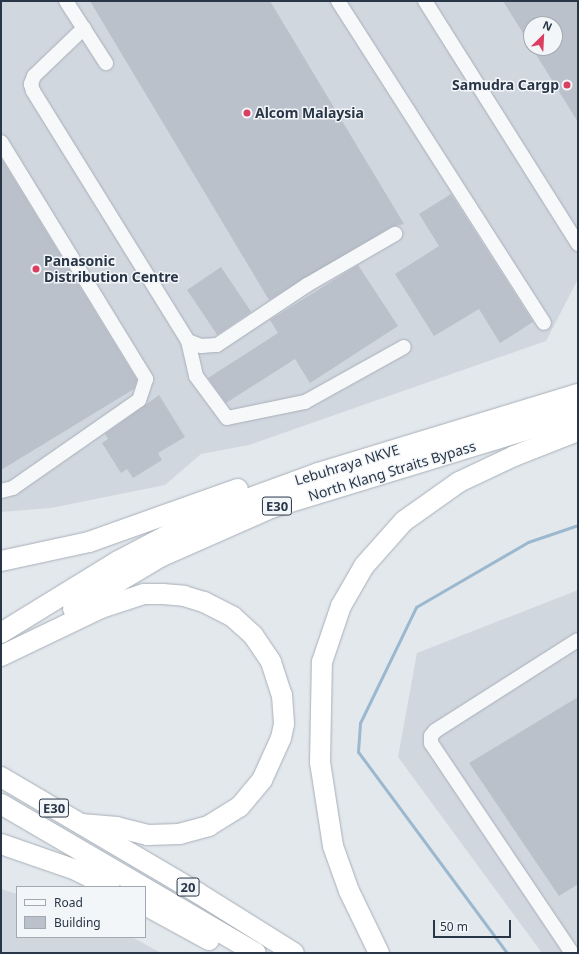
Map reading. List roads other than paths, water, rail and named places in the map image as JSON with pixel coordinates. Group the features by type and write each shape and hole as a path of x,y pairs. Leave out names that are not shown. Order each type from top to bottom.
{"highway":[{"name":"Lebuhraya NKVE","path":"1,633 118,561 183,526 242,501 318,473 578,394"},
{"path":"1,561 89,542 260,480 399,435 542,404"},
{"name":"North Klang Straits Bypass","path":"1,656 132,572 198,538 263,511 355,481 578,414"},
{"path":"375,946 349,891 336,854 325,798 319,727 322,662 341,606 364,566 404,521 459,482 514,456 578,431"},
{"path":"1,548 55,540 216,497"},
{"path":"1,656 100,608 144,594 163,594 184,596 204,602 233,617 253,635 271,662 282,695 284,724 281,738 262,780 239,807 209,826 180,834 148,835 117,827 81,824"},
{"name":"E30","path":"1,777 81,824"},
{"name":"20","path":"1,804 141,886"},
{"name":"20","path":"81,824 274,938 294,953"},
{"path":"1,844 76,870 108,886"},
{"name":"20","path":"146,889 256,953"},
{"path":"146,906 232,953"}],"street":[{"path":"66,1 106,63"},
{"path":"338,1 544,323"},
{"path":"425,1 578,244"},
{"path":"84,28 34,76 31,84 33,91 188,340 196,376 227,418 305,402 404,347"},
{"path":"1,142 146,379 139,400 14,488 1,491"},
{"path":"188,340 201,346 217,345 307,285 395,234"},
{"path":"572,953 431,743 431,736 435,731 578,640"}],"waterway":[{"path":"507,953 358,752 360,723 416,607 528,542 578,525"}],"place":[{"name":"Samudra Cargp","path":"567,85"},
{"name":"Alcom Malaysia","path":"247,113"},
{"name":"Panasonic Distribution Centre","path":"36,269"}]}
